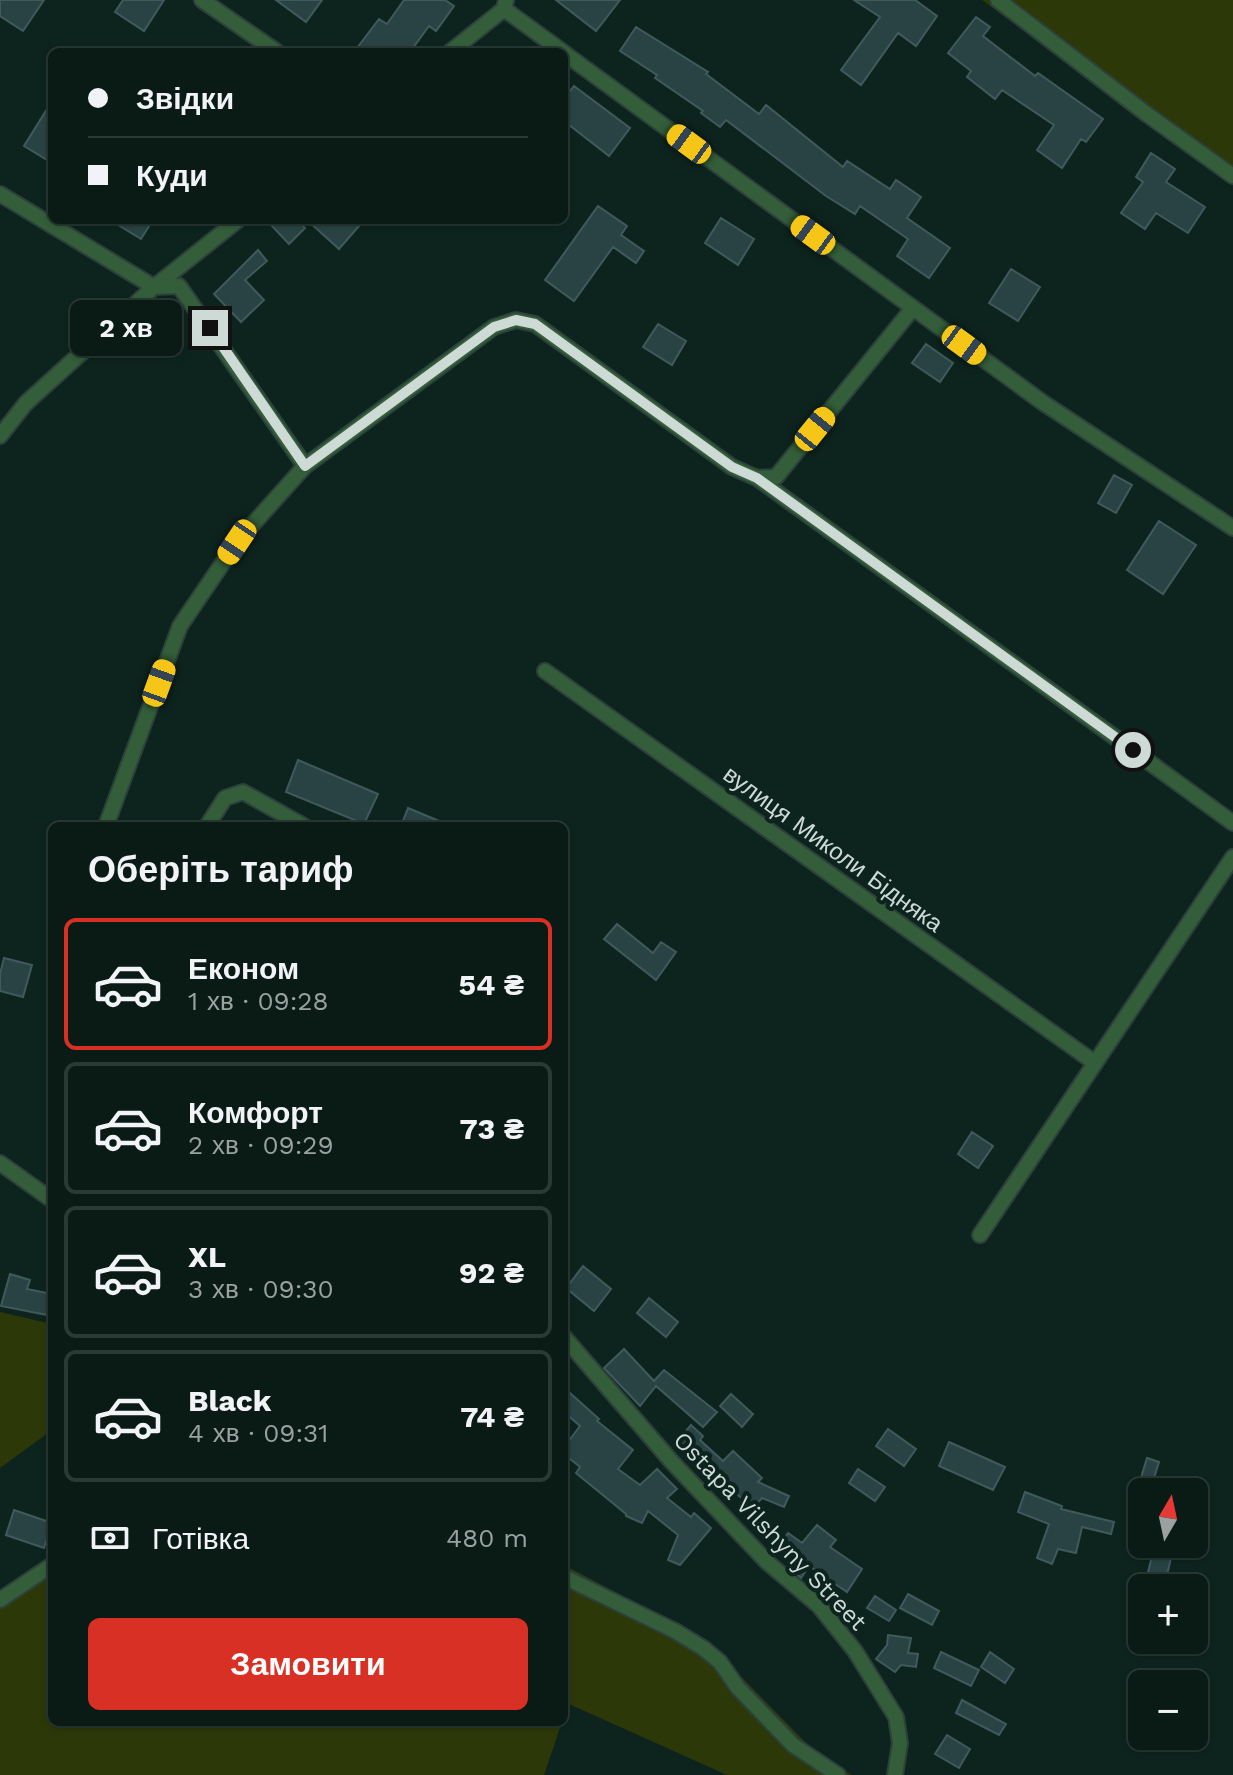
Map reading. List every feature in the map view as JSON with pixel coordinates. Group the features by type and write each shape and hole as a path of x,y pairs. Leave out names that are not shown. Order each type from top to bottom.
{"street":[{"path":"202,0 271,48"},
{"path":"998,0 1233,176"},
{"path":"455,48 505,4 558,48"},
{"path":"568,56 1042,402 1233,528"},
{"path":"0,194 48,223"},
{"path":"50,224 154,287 179,286 305,466"},
{"path":"0,436 26,403 154,287 233,224"},
{"path":"757,478 776,477 913,308"},
{"path":"107,822 180,626 237,542 305,466 494,327 516,320 535,324 732,467 757,478 1233,823"},
{"name":"вулиця Миколи Бідняка","path":"545,671 1095,1063"},
{"path":"210,822 225,798 243,792 297,822"},
{"path":"980,1235 1233,857"},
{"path":"0,1163 48,1197"},
{"name":"Ostapa Vilshyny Street","path":"568,1342 672,1462 767,1562 819,1606 855,1651 896,1717 900,1743 895,1775"},
{"path":"0,1600 48,1568"},
{"path":"568,1579 703,1648 720,1662 738,1688 793,1745 838,1775"}],"green space":[{"path":"982,0 1233,0 1233,183"},
{"path":"0,1312 48,1323 48,1433 0,1468"},
{"path":"48,1565 48,1726 561,1726 544,1775 0,1775 0,1591"},
{"path":"568,1567 704,1639 816,1753 852,1775 727,1775 569,1704 568,1706"}],"building":[{"path":"0,0 44,0 23,31 0,16"},
{"path":"123,0 164,0 144,31 115,12"},
{"path":"276,0 322,0 306,22"},
{"path":"404,0 445,0 454,6 436,31 429,26 413,48 357,48 379,19 387,24"},
{"path":"556,0 620,0 596,31"},
{"path":"854,0 915,0 937,16 916,46 898,33 861,85 841,70 880,17"},
{"path":"976,17 990,27 983,36 1035,76 1038,73 1103,119 1086,142 1081,139 1062,168 1037,150 1054,125 1002,90 995,99 967,77 971,71 948,53"},
{"path":"636,27 708,72 706,74 759,114 766,105 843,167 847,161 890,189 896,180 921,197 907,218 950,248 929,278 897,256 908,239 860,206 855,214 826,196 726,120 720,127 701,113 703,111 655,78 657,75 620,51"},
{"path":"574,86 630,128 609,156 568,124 568,94"},
{"path":"48,107 48,161 24,146"},
{"path":"1151,153 1175,169 1166,182 1205,207 1188,233 1156,213 1145,229 1121,213 1143,182 1136,177"},
{"path":"598,206 627,226 621,235 644,251 636,263 613,247 574,301 545,280"},
{"path":"721,218 754,239 738,265 705,243"},
{"path":"117,224 150,224 141,239"},
{"path":"300,224 305,228 289,244 272,226"},
{"path":"311,224 359,226 339,249"},
{"path":"258,250 267,261 245,280 264,300 241,322 214,294"},
{"path":"1011,269 1040,287 1018,321 989,303"},
{"path":"658,324 686,341 672,365 643,347"},
{"path":"926,344 953,363 940,382 912,363"},
{"path":"1114,475 1132,485 1116,513 1098,503"},
{"path":"1159,521 1196,545 1163,594 1127,570"},
{"path":"298,760 378,794 365,822 359,822 286,792"},
{"path":"408,808 441,822 403,822"},
{"path":"617,924 653,953 661,942 676,952 656,980 604,939"},
{"path":"4,958 32,965 23,997 0,991"},
{"path":"972,1132 993,1146 978,1168 958,1154"},
{"path":"583,1266 611,1289 594,1311 568,1290"},
{"path":"10,1274 30,1280 27,1289 48,1293 48,1315 1,1306"},
{"path":"649,1298 678,1322 666,1337 637,1313"},
{"path":"624,1349 654,1381 664,1370 717,1412 703,1427 656,1386 640,1406 604,1368"},
{"path":"570,1393 599,1419 597,1421 633,1450 618,1469 640,1485 657,1469 677,1489 667,1498 691,1517 694,1513 711,1528 680,1565 668,1560 678,1535 648,1511 642,1523 626,1516 576,1473 580,1467 568,1457 568,1442 580,1426 568,1416"},
{"path":"731,1394 753,1414 742,1427 720,1406"},
{"path":"691,1425 703,1436 700,1440 723,1461 733,1451 762,1478 758,1482 789,1496 784,1507 762,1498 753,1508 689,1453 686,1455 674,1445"},
{"path":"888,1429 916,1449 904,1466 876,1446"},
{"path":"949,1442 1005,1467 993,1490 939,1466"},
{"path":"1147,1458 1159,1462 1154,1478 1141,1478"},
{"path":"858,1469 885,1487 875,1501 849,1483"},
{"path":"1025,1492 1062,1506 1061,1509 1114,1522 1111,1534 1082,1527 1076,1553 1058,1549 1052,1564 1037,1558 1049,1524 1018,1512"},
{"path":"14,1510 48,1522 44,1548 6,1535"},
{"path":"817,1525 836,1540 830,1547 862,1569 847,1592 809,1566 801,1578 790,1568 798,1557 781,1543 788,1533 802,1543"},
{"path":"1152,1558 1171,1558 1167,1574 1148,1574"},
{"path":"908,1594 939,1611 932,1625 900,1608"},
{"path":"875,1596 896,1610 889,1621 867,1608"},
{"path":"888,1635 911,1638 908,1653 918,1654 916,1667 901,1665 895,1672 876,1659 887,1645"},
{"path":"941,1652 979,1670 971,1686 934,1668"},
{"path":"990,1652 1014,1669 1005,1683 981,1667"},
{"path":"962,1700 1006,1724 999,1735 956,1713"},
{"path":"947,1735 970,1749 959,1768 935,1754"}],"route":[{"path":"210,328 305,466 494,327 516,320 535,324 732,467 757,478 1133,750"}]}
